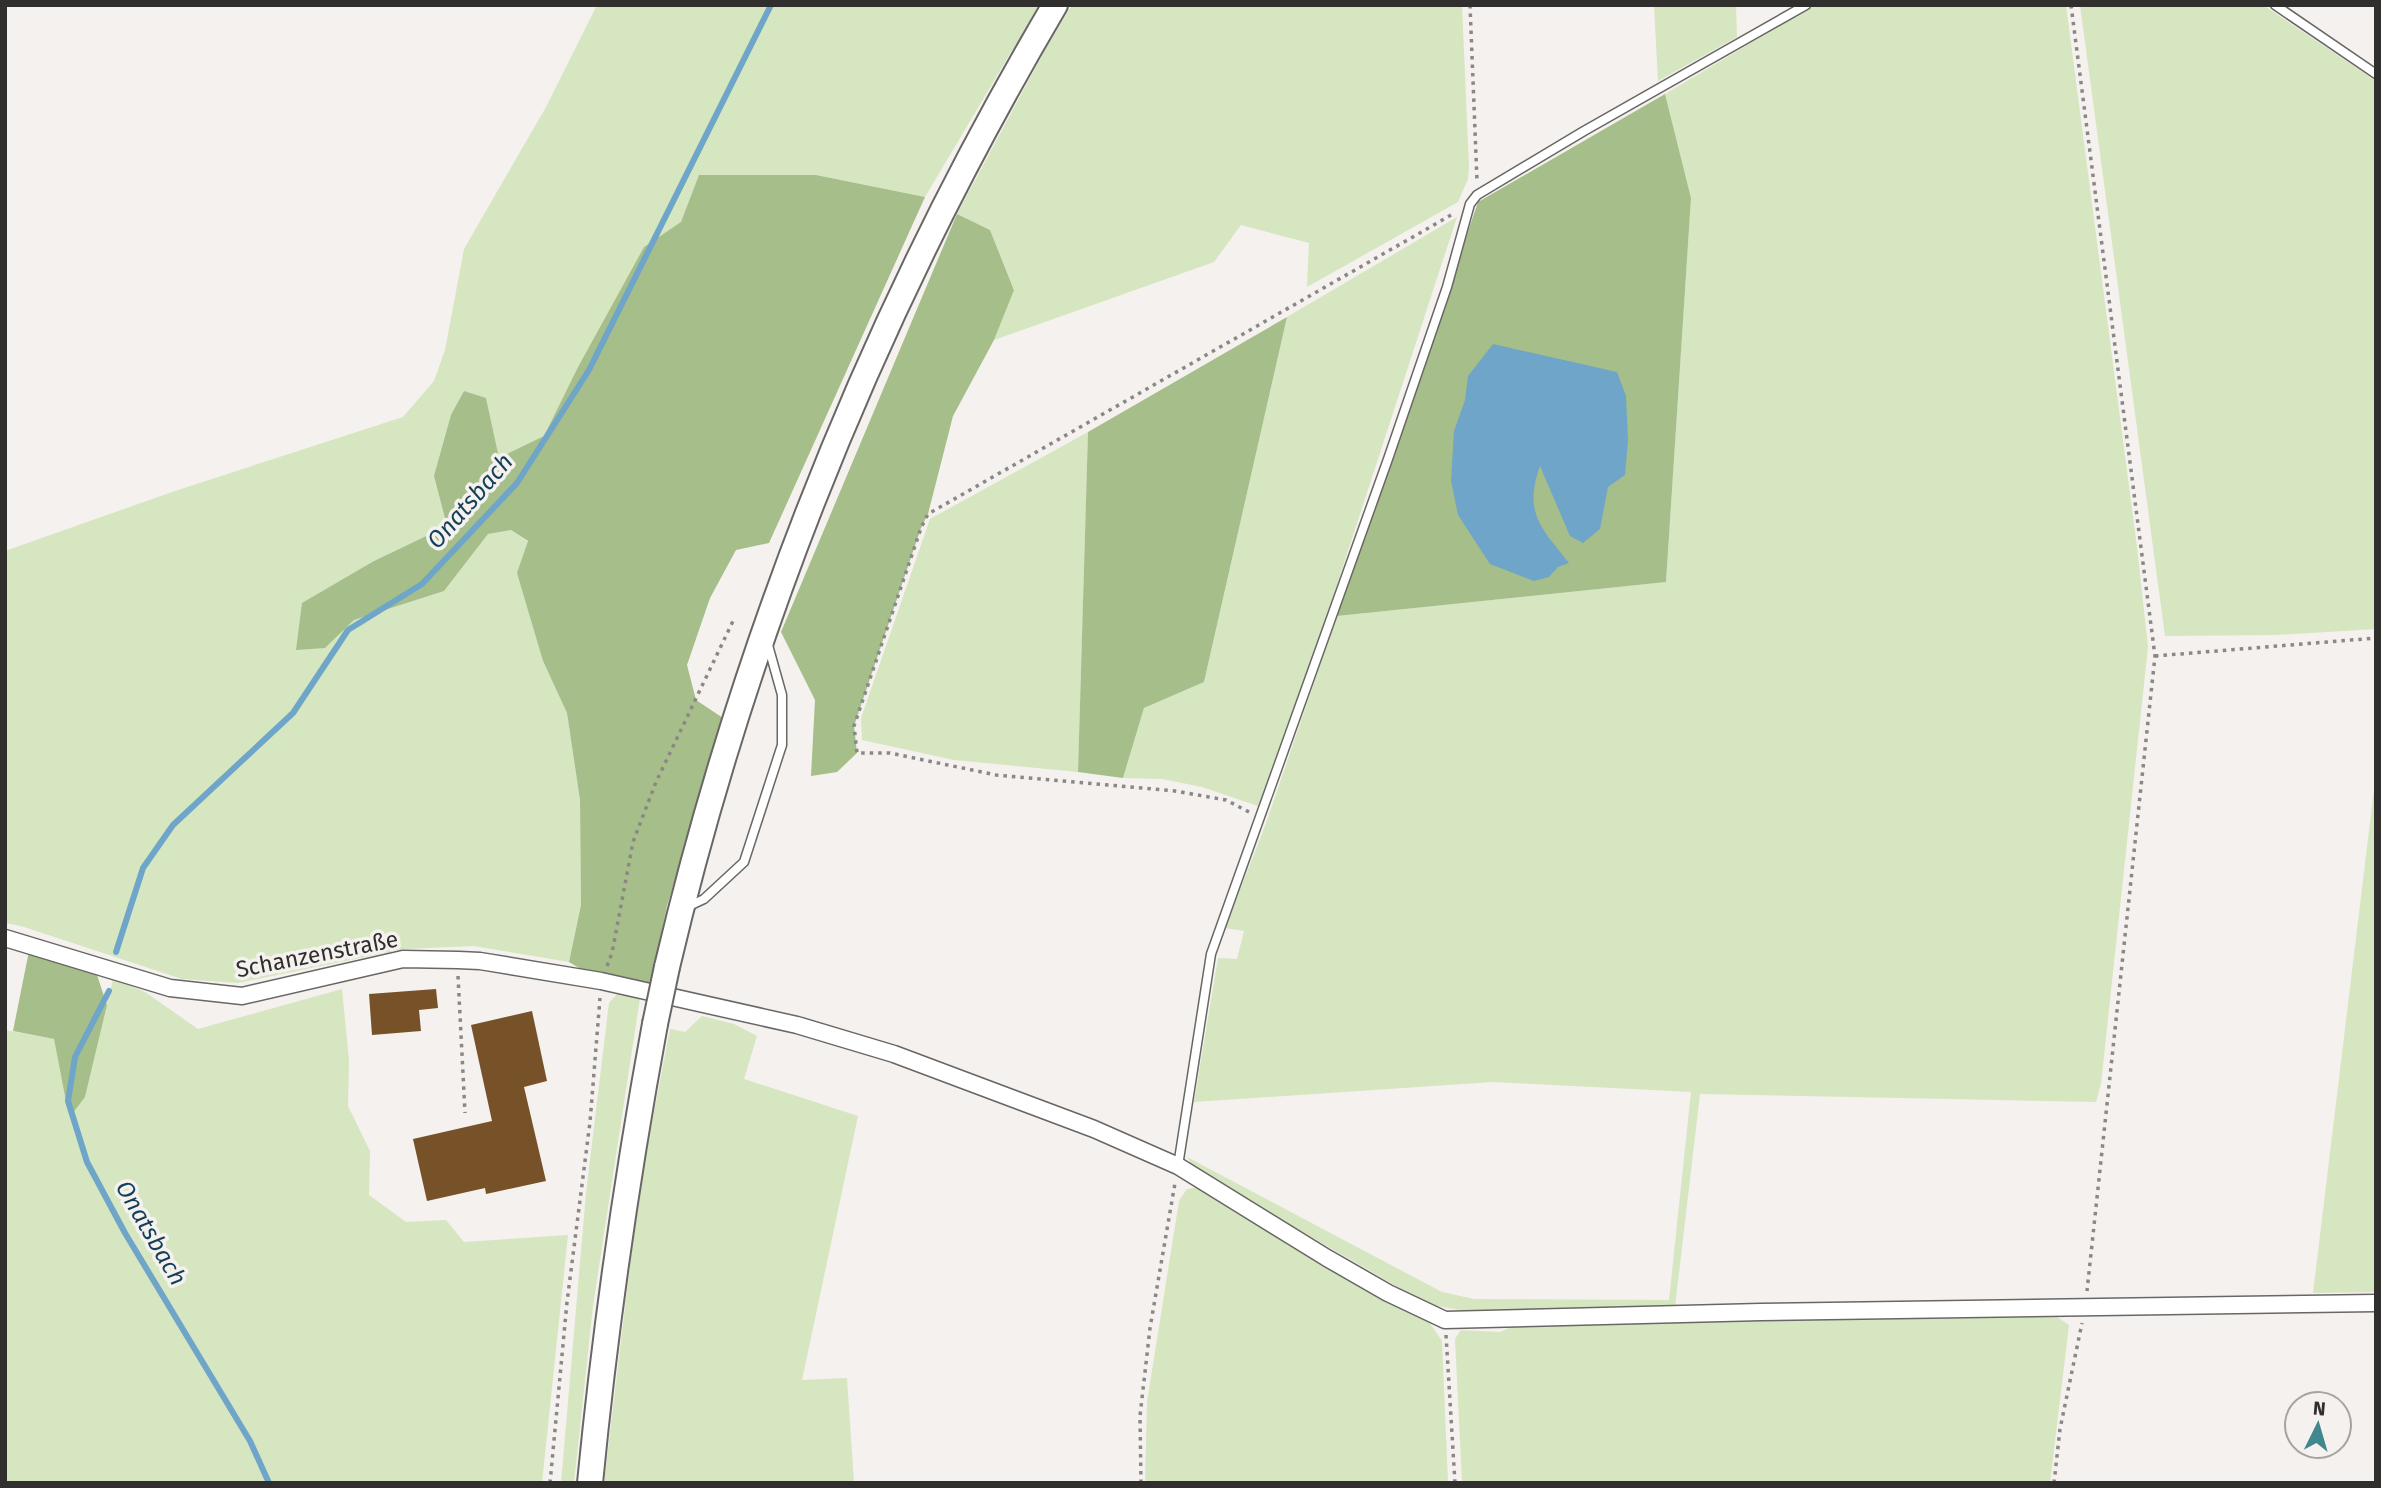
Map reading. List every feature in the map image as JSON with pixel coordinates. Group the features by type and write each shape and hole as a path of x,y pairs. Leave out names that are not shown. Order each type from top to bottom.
{"main road":[{"path":"590,1483 603,1359 634,1135 667,967 719,768 764,631 827,464 898,300 978,140 1055,5"}],"street":[{"name":"Schanzenstraße","path":"5,938 170,988 242,996 403,959 480,961 601,981 797,1025 894,1054 1094,1129 1178,1166 1337,1264 1388,1293 1445,1320"},
{"path":"1445,1320 1761,1312 2376,1303"}],"lane":[{"path":"1178,1166 1211,954 1447,287 1470,204 1477,195 1584,131 1806,5"},
{"path":"2274,5 2376,74"},
{"path":"681,910 704,899 744,862 782,745 782,695 764,631"}],"path":[{"path":"1470,5 1477,195"},
{"path":"2054,1483 2060,1429 2085,1309 2155,656 2071,5"},
{"path":"1260,817 1226,800 1175,791 996,775 890,753 857,753 854,726 928,514 1470,204"},
{"path":"550,1483 567,1302 590,1122 601,981 612,953 633,842 656,782 734,620"},
{"path":"2155,656 2376,638"},
{"path":"458,960 465,1113"},
{"path":"1141,1483 1140,1416 1150,1328 1178,1166"},
{"path":"1445,1320 1455,1483"}],"green space":[{"path":"597,5 1039,5 925,197 816,175 699,175 682,222 644,247 578,367 544,436 499,459 486,398 434,476 447,526 374,561 325,648 354,620 444,591 488,534 511,530 528,542 518,572 543,661 567,713 580,800 581,905 569,962 474,946 404,949 238,983 182,979 5,923 5,551 175,491 403,417 434,381 445,350 464,249 546,107"},
{"path":"1072,5 1462,5 1469,167 1468,179 1458,202 1307,287 1309,243 1241,225 1214,262 994,340 1014,289 990,230 957,214"},
{"path":"1654,5 1736,5 1737,37 1658,81"},
{"path":"1815,5 2066,5 2148,647 2101,1084 2096,1102 1700,1094 1675,1307 1464,1311 1427,1304 1196,1170 1187,1157 1442,1292 1474,1299 1669,1300 1691,1092 1492,1082 1194,1102 1218,958 1237,959 1244,931 1225,928 1265,826 1337,616 1666,582 1691,198 1665,94"},
{"path":"2080,5 2263,5 2376,81 2376,629 2276,635 2165,636"},
{"path":"1665,94 1691,198 1666,582 1337,616 1478,202"},
{"path":"699,175 816,175 925,197 769,543 736,550 710,598 687,665 696,700 723,718 667,906 649,989 601,981 569,962 581,905 580,800 567,713 543,661 517,573 528,541 511,530 488,534 444,591 354,620 325,648 296,650 302,603 374,561 447,526 434,476 451,415 464,391 486,398 499,458 544,436 578,367 644,247 681,222"},
{"path":"957,214 990,230 1014,290 994,340 953,416 928,514 854,726 857,753 837,772 811,776 815,700 781,632"},
{"path":"1457,217 1331,603 1258,806 1202,787 1162,779 1123,778 1144,708 1204,682 1287,317"},
{"path":"1287,317 1204,682 1144,708 1123,778 1078,772 1088,432"},
{"path":"1088,432 1078,772 954,760 862,740 861,718 930,519"},
{"path":"2376,773 2376,1292 2313,1293"},
{"path":"30,946 94,966 107,1005 85,1097 72,1114 68,1112 54,1039 13,1031"},
{"path":"113,979 145,992 198,1029 342,989 349,1060 348,1106 370,1151 369,1195 406,1222 446,1220 464,1242 568,1235 542,1483 5,1483 5,1030 54,1039 68,1112 85,1097"},
{"path":"619,992 640,998 593,1306 574,1483 561,1483 586,1193 609,1003"},
{"path":"702,1016 734,1024 757,1036 744,1079 858,1116 802,1380 847,1378 854,1483 604,1483 639,1190 670,1029 685,1032"},
{"path":"1200,1187 1427,1319 1442,1341 1448,1483 1145,1483 1147,1402 1179,1201 1187,1189"},
{"path":"2057,1317 2069,1325 2050,1483 1462,1483 1455,1339 1461,1330 1500,1332 1518,1324"}],"water":[{"path":"1493,344 1617,372 1626,396 1628,440 1625,475 1608,487 1600,529 1583,543 1570,536 1540,466 1535,483 1535,509 1543,530 1569,563 1558,567 1549,577 1534,581 1490,564 1458,515 1451,481 1454,431 1465,400 1468,376"}],"building":[{"path":"436,989 438,1008 419,1010 421,1031 372,1035 369,994"},
{"path":"532,1011 547,1081 524,1087 546,1181 486,1194 485,1188 427,1201 413,1139 492,1121 471,1025"}],"waterway":[{"name":"Onatsbach","path":"116,952 143,868 173,825 293,713 348,630 422,584 517,483 589,370 771,5"},
{"name":"Onatsbach","path":"109,991 75,1057 68,1101 87,1162 125,1233 250,1441 269,1483"}]}
